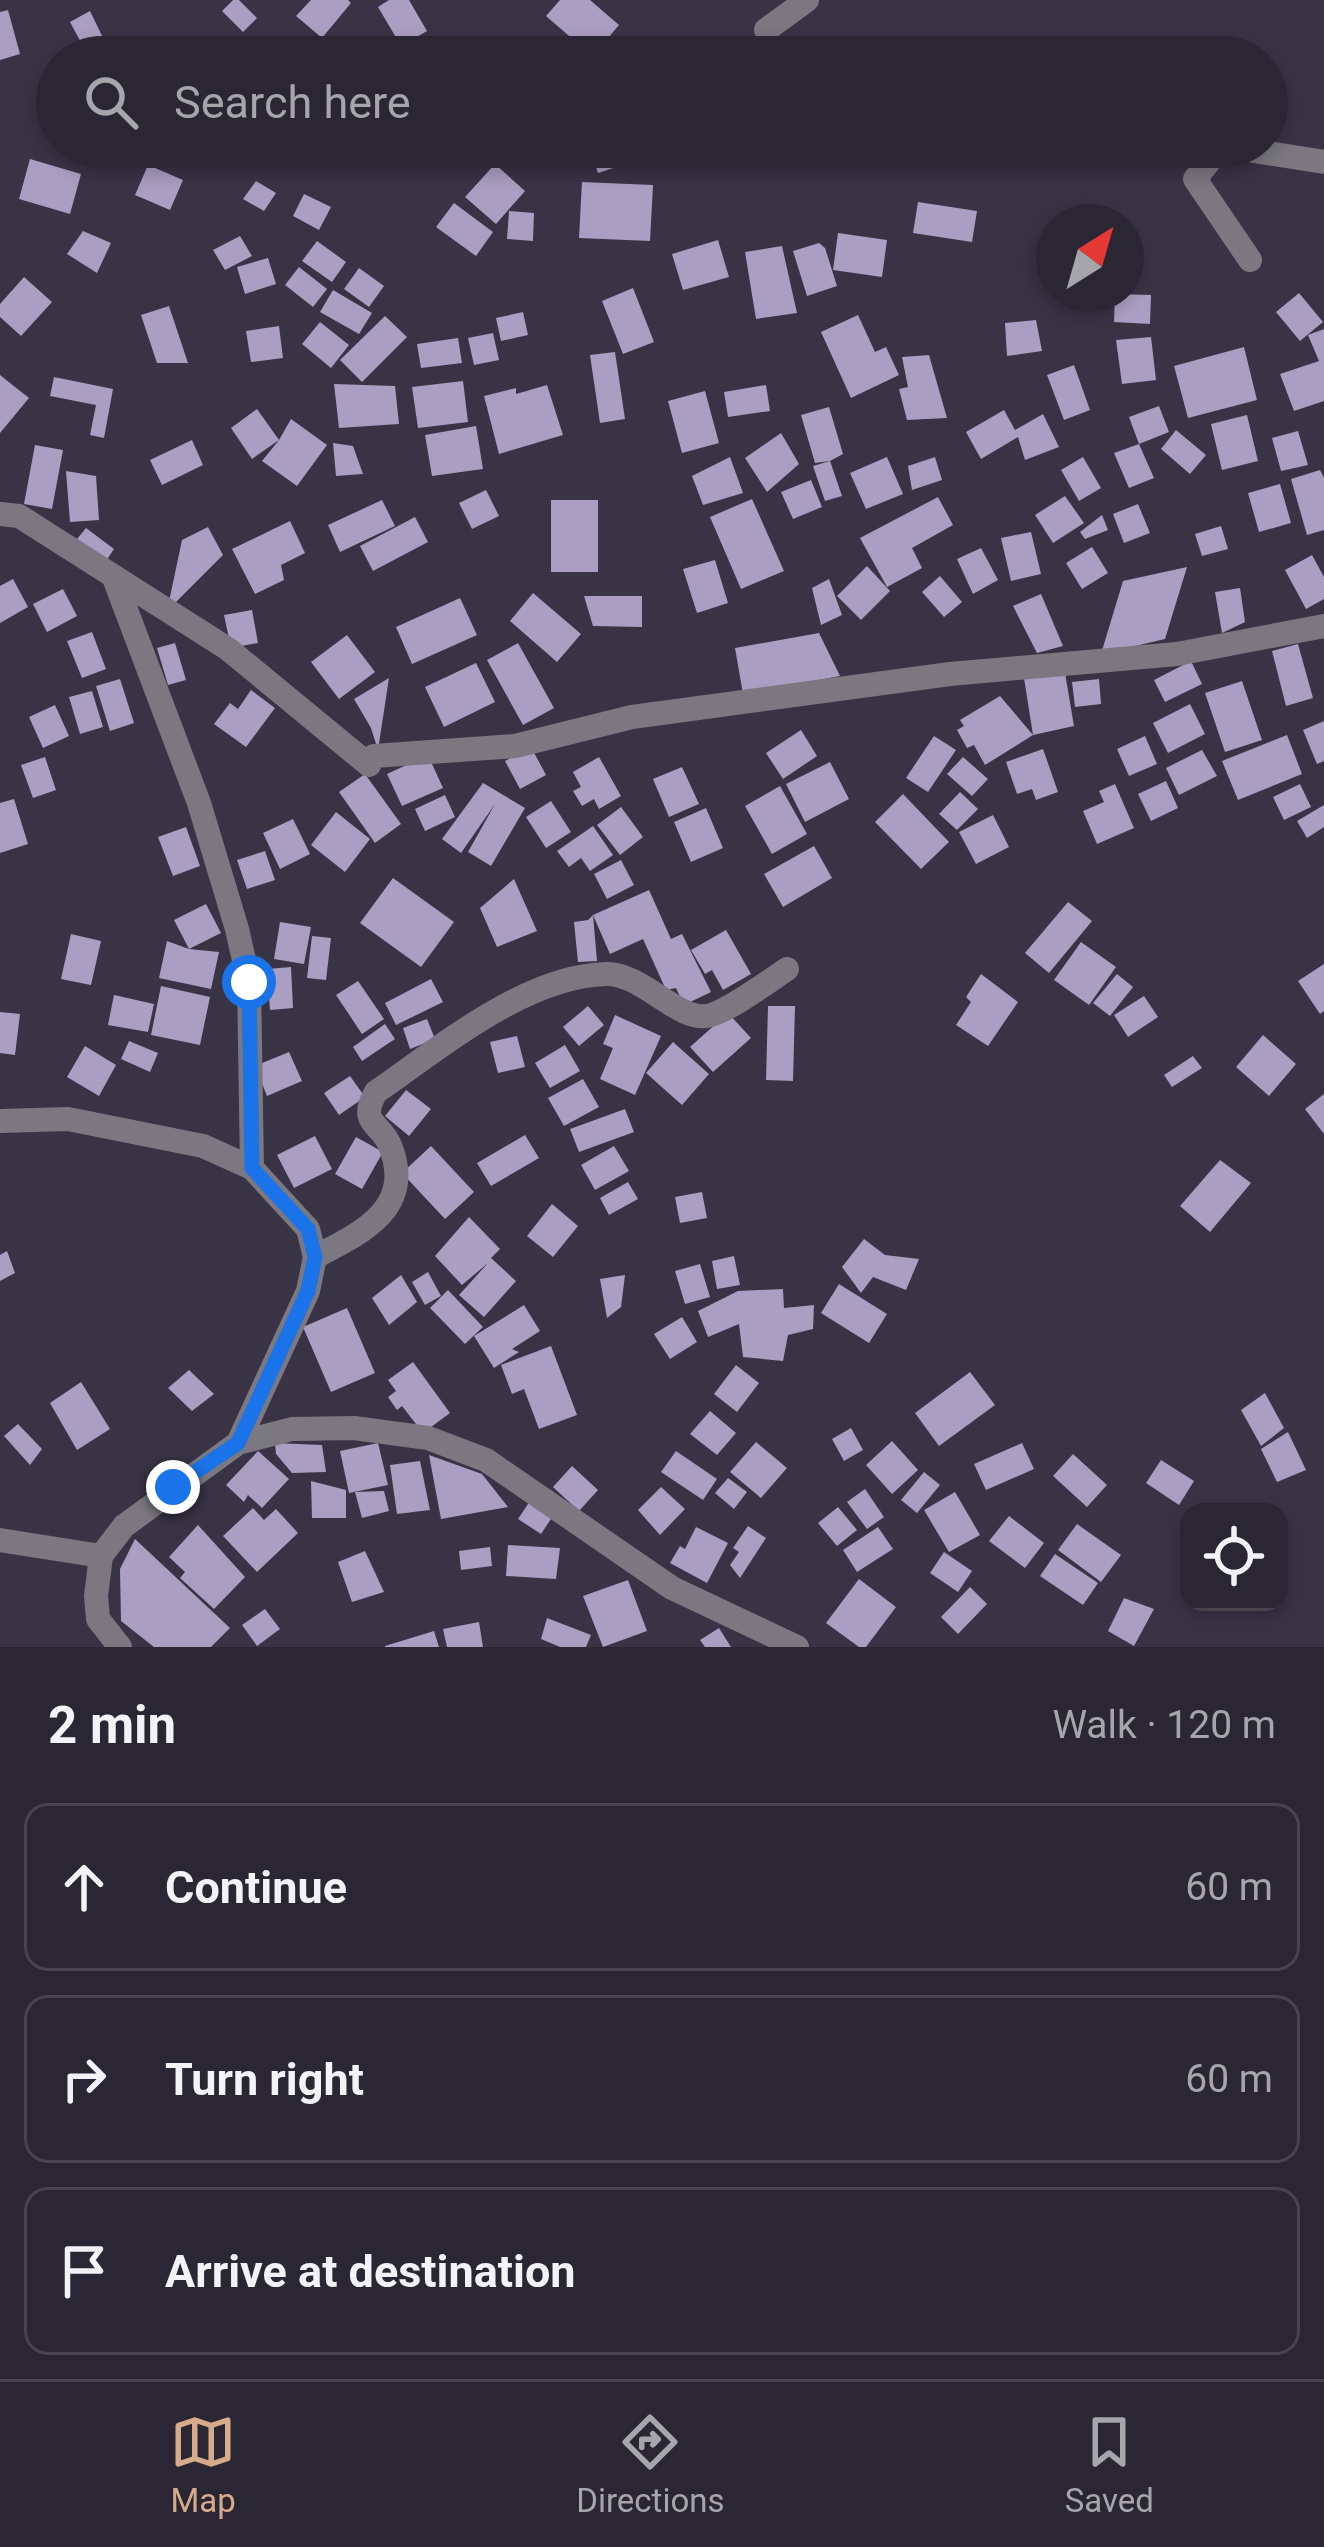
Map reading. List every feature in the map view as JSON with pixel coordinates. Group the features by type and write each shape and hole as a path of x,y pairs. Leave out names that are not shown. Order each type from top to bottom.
{"street":[{"path":"766,30 807,0"},
{"path":"1288,157 1324,162"},
{"path":"1205,168 1195,179 1250,260"},
{"path":"0,514 20,516 228,649 370,765 374,756 515,746 654,713 950,674 1177,654 1324,626"},
{"path":"115,578 199,803 237,928 249,982 252,1168"},
{"path":"315,1257 369,1228 392,1202 391,1147 370,1120 368,1106 376,1092 482,1019 568,981 601,974 620,975 690,1014 709,1016 788,970"},
{"path":"0,1121 68,1119 203,1146 252,1168 308,1229 315,1257 308,1291 238,1443"},
{"path":"120,1647 98,1619 96,1596 101,1556 124,1526 238,1443 292,1429 354,1428 428,1438 486,1460 672,1588 797,1647"},
{"path":"0,1540 101,1556"}],"building":[{"path":"233,0 257,18 243,32 222,11"},
{"path":"311,0 351,3 324,36 296,16"},
{"path":"389,0 409,0 427,31 395,36 378,7"},
{"path":"560,0 590,0 619,25 610,36 569,36 546,16"},
{"path":"8,10 20,54 0,60 0,12"},
{"path":"90,11 102,36 78,36 70,22"},
{"path":"30,159 36,161 36,168 81,174 70,214 19,199"},
{"path":"147,168 183,180 170,210 135,195"},
{"path":"491,168 499,168 525,191 496,224 465,197"},
{"path":"256,181 276,193 264,211 243,199"},
{"path":"582,182 653,185 650,241 579,238"},
{"path":"304,194 331,207 319,230 293,216"},
{"path":"918,202 977,211 972,242 913,233"},
{"path":"454,203 493,232 476,256 436,227"},
{"path":"509,211 534,213 533,241 507,239"},
{"path":"83,231 111,243 97,273 67,254"},
{"path":"838,233 887,240 882,277 833,270"},
{"path":"240,236 252,256 225,270 213,250"},
{"path":"718,240 729,277 683,290 672,254"},
{"path":"317,241 346,262 332,282 302,261"},
{"path":"819,243 825,248 837,286 807,296 793,251"},
{"path":"782,246 797,313 756,319 745,252"},
{"path":"268,258 276,284 245,294 237,267"},
{"path":"299,267 327,289 313,307 285,285"},
{"path":"359,268 384,286 369,307 344,289"},
{"path":"24,277 52,302 21,336 0,317 0,304"},
{"path":"633,288 654,342 623,354 602,301"},
{"path":"333,290 372,313 359,334 320,312"},
{"path":"1299,293 1323,322 1300,341 1276,312"},
{"path":"1144,295 1151,295 1150,324 1114,322 1114,312 1144,312"},
{"path":"169,306 188,363 157,363 141,315"},
{"path":"523,312 528,335 501,341 496,318"},
{"path":"858,315 875,352 886,347 899,375 851,398 821,332"},
{"path":"385,316 407,337 362,382 340,360"},
{"path":"1036,320 1042,351 1007,356 1005,323"},
{"path":"320,322 349,345 331,368 302,344"},
{"path":"279,326 283,358 251,362 246,331"},
{"path":"1324,329 1324,401 1294,411 1280,374 1319,361 1308,335"},
{"path":"493,333 499,360 474,365 468,338"},
{"path":"1151,337 1156,380 1122,384 1116,340"},
{"path":"458,338 462,363 421,368 417,344"},
{"path":"1244,347 1257,400 1188,418 1174,366"},
{"path":"615,352 625,419 600,423 590,355"},
{"path":"929,355 947,418 907,420 899,389 908,387 902,357"},
{"path":"1074,365 1090,410 1064,420 1047,375"},
{"path":"0,375 29,398 0,433"},
{"path":"54,377 113,389 104,438 90,435 96,405 50,396"},
{"path":"463,381 468,422 418,428 412,387"},
{"path":"334,384 395,386 399,424 339,428"},
{"path":"547,385 563,435 499,454 484,396"},
{"path":"766,385 770,411 728,417 724,392"},
{"path":"705,391 719,443 682,453 668,401"},
{"path":"1159,406 1169,432 1139,444 1129,417"},
{"path":"829,407 843,454 815,463 801,415"},
{"path":"257,409 279,440 252,459 231,428"},
{"path":"1004,410 1015,430 1043,414 1059,447 1025,460 1018,437 981,459 966,432"},
{"path":"1247,415 1258,461 1222,470 1211,424"},
{"path":"291,419 327,445 297,486 262,461"},
{"path":"476,426 483,469 432,476 425,435"},
{"path":"1176,430 1206,455 1190,474 1161,449"},
{"path":"1298,431 1308,465 1281,471 1272,438"},
{"path":"781,433 799,464 767,492 745,458"},
{"path":"192,440 203,465 162,485 150,460"},
{"path":"333,443 353,446 363,474 336,476"},
{"path":"1139,444 1154,478 1129,488 1114,453"},
{"path":"35,445 63,450 52,509 24,504"},
{"path":"730,457 743,493 703,505 692,476"},
{"path":"887,457 903,494 866,509 850,473"},
{"path":"935,457 942,480 912,490 908,466"},
{"path":"1083,457 1101,488 1079,501 1061,470"},
{"path":"830,461 842,496 825,501 813,466"},
{"path":"1320,470 1324,530 1307,535 1291,479"},
{"path":"66,471 96,476 99,520 70,522"},
{"path":"811,480 822,507 793,519 781,492"},
{"path":"1280,484 1291,523 1259,532 1248,493"},
{"path":"486,490 499,516 472,529 459,503"},
{"path":"1065,496 1084,523 1053,543 1035,515"},
{"path":"938,497 953,525 912,548 922,568 887,587 860,538"},
{"path":"752,499 784,571 741,589 710,517"},
{"path":"382,500 395,526 340,552 328,525"},
{"path":"551,500 598,500 598,572 551,572"},
{"path":"1138,504 1150,533 1124,543 1113,514"},
{"path":"1102,515 1108,530 1085,539 1080,532"},
{"path":"415,517 428,542 373,571 360,546"},
{"path":"290,521 305,553 281,565 284,580 255,594 232,549"},
{"path":"1221,526 1228,549 1202,556 1195,534"},
{"path":"208,527 223,555 167,611 182,540"},
{"path":"86,528 114,549 106,561 77,539"},
{"path":"1031,532 1041,574 1011,581 1001,538"},
{"path":"1092,547 1108,573 1082,589 1066,563"},
{"path":"981,548 998,580 973,594 957,559"},
{"path":"1312,555 1324,577 1324,599 1306,609 1285,570"},
{"path":"715,560 728,603 697,613 683,569"},
{"path":"867,566 890,591 861,620 837,596"},
{"path":"1187,567 1165,639 1101,654 1123,581"},
{"path":"940,576 962,602 944,617 922,592"},
{"path":"13,579 28,607 0,623 0,586"},
{"path":"829,579 842,615 821,625 812,588"},
{"path":"1240,588 1245,622 1222,633 1215,592"},
{"path":"63,589 77,616 47,632 33,604"},
{"path":"533,593 581,634 557,662 510,621"},
{"path":"1041,594 1063,646 1037,653 1013,606"},
{"path":"584,596 642,596 642,627 593,626"},
{"path":"460,598 477,635 412,664 396,627"},
{"path":"252,610 258,643 231,648 224,615"},
{"path":"92,632 106,669 82,678 67,641"},
{"path":"819,633 840,676 743,694 735,648"},
{"path":"347,635 375,672 339,699 311,662"},
{"path":"175,643 186,680 168,685 157,648"},
{"path":"518,643 554,708 523,725 487,660"},
{"path":"1298,644 1313,698 1286,706 1272,651"},
{"path":"1191,661 1202,684 1165,702 1154,680"},
{"path":"476,663 495,702 444,727 425,687"},
{"path":"1065,673 1074,726 1033,735 1024,678"},
{"path":"389,678 378,750 354,699"},
{"path":"120,679 134,723 110,731 96,686"},
{"path":"1099,679 1101,704 1075,707 1072,682"},
{"path":"1242,681 1262,740 1225,752 1205,693"},
{"path":"251,690 275,708 246,747 214,724 230,703 238,709"},
{"path":"92,691 103,727 80,734 69,697"},
{"path":"1000,696 1033,735 985,765 974,745 967,748 957,730 964,726 960,720"},
{"path":"1190,704 1205,734 1168,753 1153,723"},
{"path":"55,705 69,736 43,748 29,717"},
{"path":"1324,721 1324,761 1317,764 1303,730"},
{"path":"801,730 817,756 783,779 766,753"},
{"path":"1287,735 1302,774 1238,800 1222,761"},
{"path":"934,736 956,750 928,792 906,778"},
{"path":"1145,736 1157,764 1129,776 1117,749"},
{"path":"531,747 546,775 520,789 505,761"},
{"path":"1043,749 1058,792 1036,800 1032,789 1017,794 1006,762"},
{"path":"1202,750 1217,776 1179,795 1166,768"},
{"path":"428,755 443,788 402,806 387,774"},
{"path":"45,757 56,790 33,798 21,765"},
{"path":"599,757 621,796 599,809 594,799 582,806 573,791 581,787 573,772"},
{"path":"963,757 988,779 972,796 947,774"},
{"path":"830,762 849,799 805,822 786,784"},
{"path":"682,767 699,804 669,817 653,779"},
{"path":"365,774 401,824 375,843 339,792"},
{"path":"1166,781 1178,808 1151,821 1138,794"},
{"path":"483,783 525,808 491,866 468,852 495,804 461,853 442,839"},
{"path":"1115,784 1134,828 1097,844 1083,811 1104,802 1099,791"},
{"path":"1300,784 1311,807 1284,820 1273,797"},
{"path":"780,786 807,834 772,854 745,806"},
{"path":"960,792 978,809 957,830 939,814"},
{"path":"903,794 949,842 921,869 875,822"},
{"path":"445,795 455,817 425,831 415,809"},
{"path":"14,799 28,844 0,853 0,803"},
{"path":"551,801 571,832 546,848 526,817"},
{"path":"1324,805 1324,827 1307,838 1297,821"},
{"path":"621,807 643,837 620,855 597,825"},
{"path":"706,808 723,848 691,862 674,822"},
{"path":"336,812 370,839 345,872 311,845"},
{"path":"993,815 1009,847 976,864 959,832"},
{"path":"293,819 310,854 280,869 263,833"},
{"path":"593,826 613,855 590,871 581,858 569,867 557,851"},
{"path":"186,827 200,866 173,876 158,837"},
{"path":"814,846 832,878 783,907 764,874"},
{"path":"265,851 275,880 247,889 237,860"},
{"path":"621,860 634,885 607,899 594,874"},
{"path":"393,878 454,922 421,967 360,923"},
{"path":"514,879 537,931 497,947 480,908"},
{"path":"649,890 671,939 682,934 711,992 684,1005 676,988 666,990 643,939 610,954 593,915"},
{"path":"1068,902 1092,921 1049,973 1025,953"},
{"path":"206,904 221,933 189,949 174,920"},
{"path":"593,915 597,961 578,962 574,922"},
{"path":"280,922 311,927 304,964 274,959"},
{"path":"726,930 751,974 723,990 712,970 705,974 691,950"},
{"path":"71,934 101,941 91,985 61,979"},
{"path":"312,936 331,938 326,980 307,978"},
{"path":"167,941 219,952 211,989 159,978"},
{"path":"1081,942 1116,967 1089,1005 1054,980"},
{"path":"1324,964 1324,1011 1320,1014 1298,981"},
{"path":"291,967 293,1008 270,1010 267,969"},
{"path":"981,974 1018,1002 988,1046 956,1025"},
{"path":"1117,974 1133,987 1110,1016 1093,1003"},
{"path":"431,979 443,1002 396,1025 385,1003"},
{"path":"358,981 384,1019 362,1034 336,995"},
{"path":"161,986 210,997 200,1045 151,1035"},
{"path":"114,995 154,1004 148,1032 108,1025"},
{"path":"1144,996 1158,1017 1128,1037 1114,1015"},
{"path":"588,1006 604,1025 579,1046 563,1027"},
{"path":"768,1006 795,1006 793,1081 766,1080"},
{"path":"0,1012 20,1014 15,1055 0,1053"},
{"path":"728,1013 751,1038 713,1072 690,1047"},
{"path":"615,1015 661,1036 635,1095 600,1079 613,1048 603,1044"},
{"path":"427,1019 435,1039 410,1049 403,1028"},
{"path":"385,1024 395,1039 362,1061 353,1047"},
{"path":"1263,1035 1296,1064 1269,1096 1236,1067"},
{"path":"517,1036 525,1067 498,1073 490,1042"},
{"path":"129,1041 158,1053 150,1072 121,1059"},
{"path":"673,1042 709,1074 682,1105 646,1073"},
{"path":"565,1045 580,1071 550,1088 535,1063"},
{"path":"85,1046 116,1065 99,1096 67,1077"},
{"path":"289,1052 302,1081 267,1096 255,1066"},
{"path":"1193,1056 1202,1068 1172,1087 1164,1075"},
{"path":"350,1076 365,1097 339,1115 324,1093"},
{"path":"583,1079 599,1107 564,1126 548,1098"},
{"path":"406,1090 431,1109 409,1136 385,1116"},
{"path":"1324,1094 1324,1134 1305,1109"},
{"path":"625,1109 634,1132 579,1152 570,1129"},
{"path":"525,1135 539,1158 491,1186 477,1163"},
{"path":"315,1136 332,1169 294,1188 277,1155"},
{"path":"356,1137 383,1152 362,1189 335,1174"},
{"path":"431,1146 474,1192 445,1219 402,1173"},
{"path":"614,1146 629,1171 595,1190 581,1165"},
{"path":"1220,1160 1251,1183 1210,1232 1180,1206"},
{"path":"628,1182 638,1199 609,1215 600,1198"},
{"path":"702,1192 707,1218 680,1223 675,1197"},
{"path":"552,1204 578,1226 553,1257 527,1236"},
{"path":"469,1217 500,1249 491,1258 516,1281 484,1317 459,1295 488,1263 462,1285 435,1256"},
{"path":"864,1239 885,1255 919,1259 906,1290 873,1277 861,1293 842,1267"},
{"path":"7,1251 15,1273 0,1281 0,1255"},
{"path":"734,1256 740,1285 717,1289 712,1261"},
{"path":"700,1264 710,1297 685,1304 675,1271"},
{"path":"428,1272 441,1296 425,1305 412,1282"},
{"path":"401,1275 417,1302 389,1325 372,1298"},
{"path":"625,1275 621,1307 607,1318 600,1279"},
{"path":"839,1284 887,1314 869,1343 821,1313"},
{"path":"783,1289 784,1308 814,1305 813,1329 788,1335 783,1361 743,1357 739,1324 708,1337 698,1311 738,1291"},
{"path":"448,1290 483,1327 465,1344 430,1308"},
{"path":"524,1305 540,1331 494,1368 474,1336"},
{"path":"347,1308 375,1373 331,1392 303,1327"},
{"path":"682,1317 697,1342 670,1359 654,1334"},
{"path":"551,1346 577,1415 539,1429 524,1389 512,1394 501,1365"},
{"path":"413,1362 450,1413 423,1433 402,1406 397,1410 388,1397 396,1391 388,1380"},
{"path":"736,1365 759,1383 737,1412 714,1394"},
{"path":"189,1370 214,1394 192,1411 168,1388"},
{"path":"970,1372 995,1405 939,1446 915,1413"},
{"path":"81,1382 110,1429 77,1450 50,1403"},
{"path":"1265,1393 1284,1428 1261,1446 1241,1410"},
{"path":"710,1411 736,1433 717,1455 690,1434"},
{"path":"18,1424 42,1449 30,1465 4,1436"},
{"path":"851,1428 863,1450 844,1461 832,1439"},
{"path":"1288,1432 1306,1470 1277,1482 1261,1449"},
{"path":"892,1441 918,1470 892,1494 866,1465"},
{"path":"756,1442 787,1468 761,1498 730,1472"},
{"path":"275,1443 322,1445 326,1472 292,1473 276,1454"},
{"path":"378,1443 388,1485 349,1493 340,1451"},
{"path":"1022,1443 1034,1469 986,1490 974,1464"},
{"path":"258,1451 289,1479 262,1508 248,1495 244,1502 226,1485"},
{"path":"676,1451 717,1479 703,1500 661,1472"},
{"path":"1073,1454 1107,1485 1087,1507 1053,1476"},
{"path":"429,1455 482,1474 508,1507 441,1519"},
{"path":"1161,1460 1194,1481 1179,1505 1146,1483"},
{"path":"420,1461 430,1510 397,1514 390,1465"},
{"path":"572,1466 598,1490 579,1511 553,1487"},
{"path":"924,1472 940,1485 917,1513 901,1500"},
{"path":"728,1478 747,1492 734,1509 715,1493"},
{"path":"311,1481 346,1490 346,1518 312,1518"},
{"path":"661,1487 685,1509 660,1535 638,1510"},
{"path":"865,1489 884,1517 867,1529 847,1502"},
{"path":"384,1491 389,1511 362,1518 355,1492"},
{"path":"955,1492 980,1535 949,1552 924,1510"},
{"path":"530,1501 553,1516 541,1534 518,1519"},
{"path":"838,1507 857,1530 837,1546 818,1523"},
{"path":"253,1508 264,1520 276,1509 298,1533 257,1572 223,1536"},
{"path":"1009,1516 1044,1543 1025,1568 989,1541"},
{"path":"1077,1524 1121,1555 1101,1582 1058,1550"},
{"path":"198,1525 245,1577 214,1609 180,1578 185,1572 169,1557"},
{"path":"748,1526 766,1538 740,1578 730,1565 739,1552 733,1548"},
{"path":"696,1527 728,1543 707,1583 670,1563 680,1546 685,1549"},
{"path":"878,1527 893,1549 857,1572 843,1550"},
{"path":"135,1539 230,1628 211,1647 154,1647 121,1621 120,1569"},
{"path":"508,1545 560,1548 556,1579 506,1576"},
{"path":"490,1547 492,1566 461,1570 459,1551"},
{"path":"365,1551 384,1592 352,1602 338,1562"},
{"path":"944,1552 972,1571 958,1592 930,1573"},
{"path":"1055,1554 1098,1583 1083,1605 1040,1576"},
{"path":"859,1579 896,1607 866,1647 859,1647 826,1623"},
{"path":"628,1580 647,1631 603,1647 583,1596"},
{"path":"970,1587 987,1604 958,1634 941,1617"},
{"path":"1124,1598 1154,1609 1134,1646 1108,1631"},
{"path":"265,1609 280,1629 257,1646 242,1625"},
{"path":"547,1618 591,1635 586,1647 560,1647 541,1639"},
{"path":"479,1622 483,1647 447,1647 443,1629"},
{"path":"719,1628 731,1647 705,1647 700,1640"},
{"path":"434,1631 439,1647 385,1647 385,1646"}],"route":[{"path":"173,1487 238,1443 308,1291 315,1257 308,1229 252,1168 249,982"}]}
